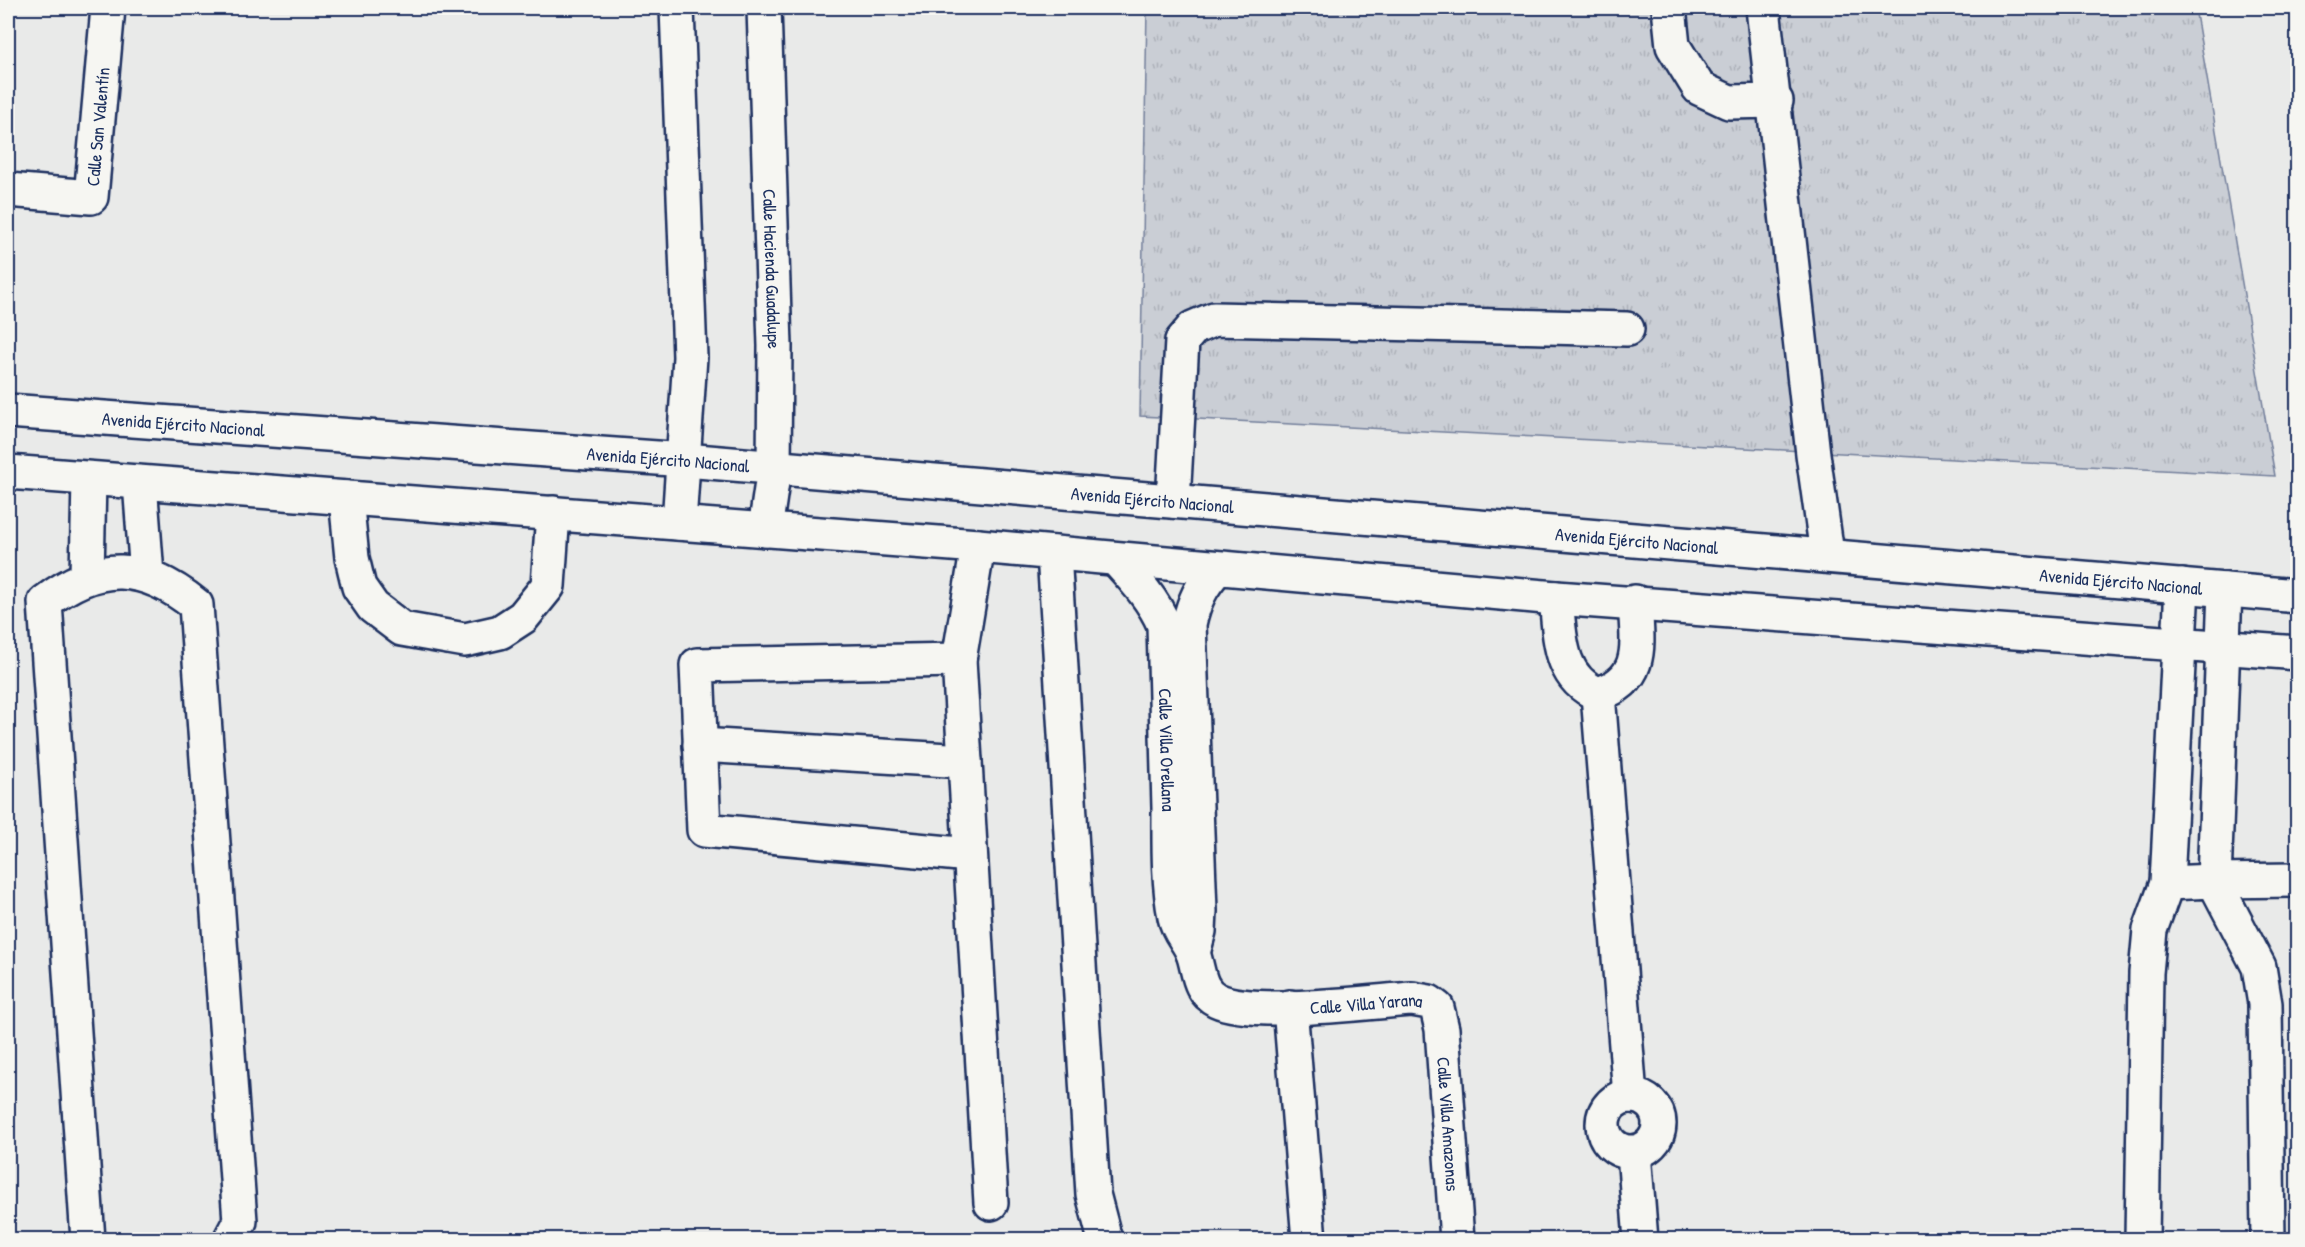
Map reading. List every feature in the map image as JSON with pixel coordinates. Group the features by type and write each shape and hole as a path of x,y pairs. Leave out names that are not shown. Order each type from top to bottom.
{"street":[{"name":"Calle San Valentín","path":"8,190 92,197 108,8"},
{"path":"677,8 690,357 685,460 679,523"},
{"name":"Calle Hacienda Guadalupe","path":"764,8 775,346 774,468 765,530"},
{"path":"1668,8 1673,46 1699,88 1729,102 1776,101"},
{"path":"1764,8 1813,454 1827,554"},
{"path":"1173,501 1182,341 1193,328 1214,319 1627,328"},
{"name":"Avenida Ejército Nacional","path":"8,411 685,460 1827,554 2298,596"},
{"path":"8,472 978,546 1556,598 1635,602 2298,653"},
{"path":"87,576 89,479"},
{"path":"140,483 147,574"},
{"path":"346,498 359,587 373,607 402,629 465,640 500,632 523,617 548,586 554,513"},
{"path":"978,546 959,660 991,1203"},
{"path":"1054,553 1093,1194 1105,1239"},
{"name":"Calle Villa Orellana","path":"1116,559 1142,587 1157,609 1177,625"},
{"name":"Calle Villa Orellana","path":"1217,569 1202,586 1194,603 1177,625 1183,847 1175,917 1180,934 1193,953 1197,974 1205,989 1217,1000 1248,1006 1290,1007"},
{"path":"88,1239 45,602 64,587 87,576 107,572 147,574 174,587 196,605 240,1221 230,1239"},
{"path":"2142,1239 2146,973 2150,930 2167,883 2181,586"},
{"path":"2225,590 2221,647 2214,881 2259,967 2265,1004 2268,1239"},
{"path":"1556,598 1564,659 1580,684 1598,694"},
{"path":"1598,694 1622,683 1630,675 1637,646 1635,602"},
{"path":"959,660 697,665 704,830 970,855"},
{"path":"1598,694 1630,1096 1619,1099 1610,1106 1603,1126 1606,1137 1613,1146 1622,1152 1634,1153 1641,1239"},
{"path":"700,746 965,761"},
{"path":"2167,883 2298,880"},
{"name":"Calle Villa Yarana","path":"1290,1007 1413,999 1429,1002 1437,1008"},
{"path":"1290,1007 1309,1239"},
{"name":"Calle Villa Amazonas","path":"1437,1008 1442,1029 1457,1239"}],"green space":[{"path":"1147,8 2195,8 2275,476 1140,416"}]}
